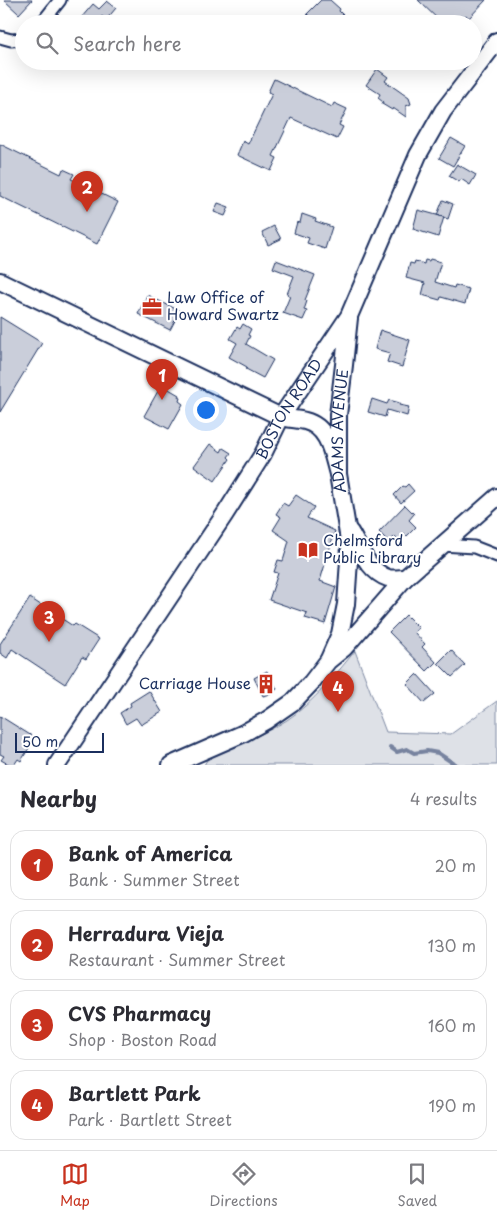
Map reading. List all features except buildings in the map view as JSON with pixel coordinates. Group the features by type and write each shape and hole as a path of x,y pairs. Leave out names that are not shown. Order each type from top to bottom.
{"main road":[{"name":"BOSTON ROAD","path":"482,61 497,41"},
{"name":"BOSTON ROAD","path":"57,765 225,514 262,454 281,418 349,316 418,155 444,111 475,70"},
{"path":"0,281 281,418 305,421 314,425 322,431 328,441 338,474"},
{"name":"ADAMS AVENUE","path":"328,661 340,634 346,604 350,546 338,474 338,414 349,316"},
{"path":"262,454 284,432 314,425"},
{"path":"171,765 242,734 293,702 328,661 344,648 405,578 497,497"},
{"path":"348,529 366,558 377,571 389,578 405,578"},
{"path":"196,765 213,747"}],"street":[{"path":"48,15 59,0"},
{"path":"0,37 15,40"},
{"path":"442,545 474,547 497,556"}],"shaded area":[{"path":"355,651 386,732 451,734 497,701 497,765 204,765 214,755 270,730 297,713 324,688"}],"waterway":[{"path":"390,747 397,752 407,749 414,753 427,751 438,753 456,765"}],"place":[{"name":"Herradura Vieja","path":"87,212"},
{"name":"Law Office of Howard Swartz","path":"152,307"},
{"name":"Bank of America","path":"162,400"},
{"name":"Chelmsford Public Library","path":"308,550"},
{"name":"CVS Pharmacy","path":"49,642"},
{"name":"Carriage House","path":"266,684"},
{"name":"Bartlett Park","path":"338,712"}]}
